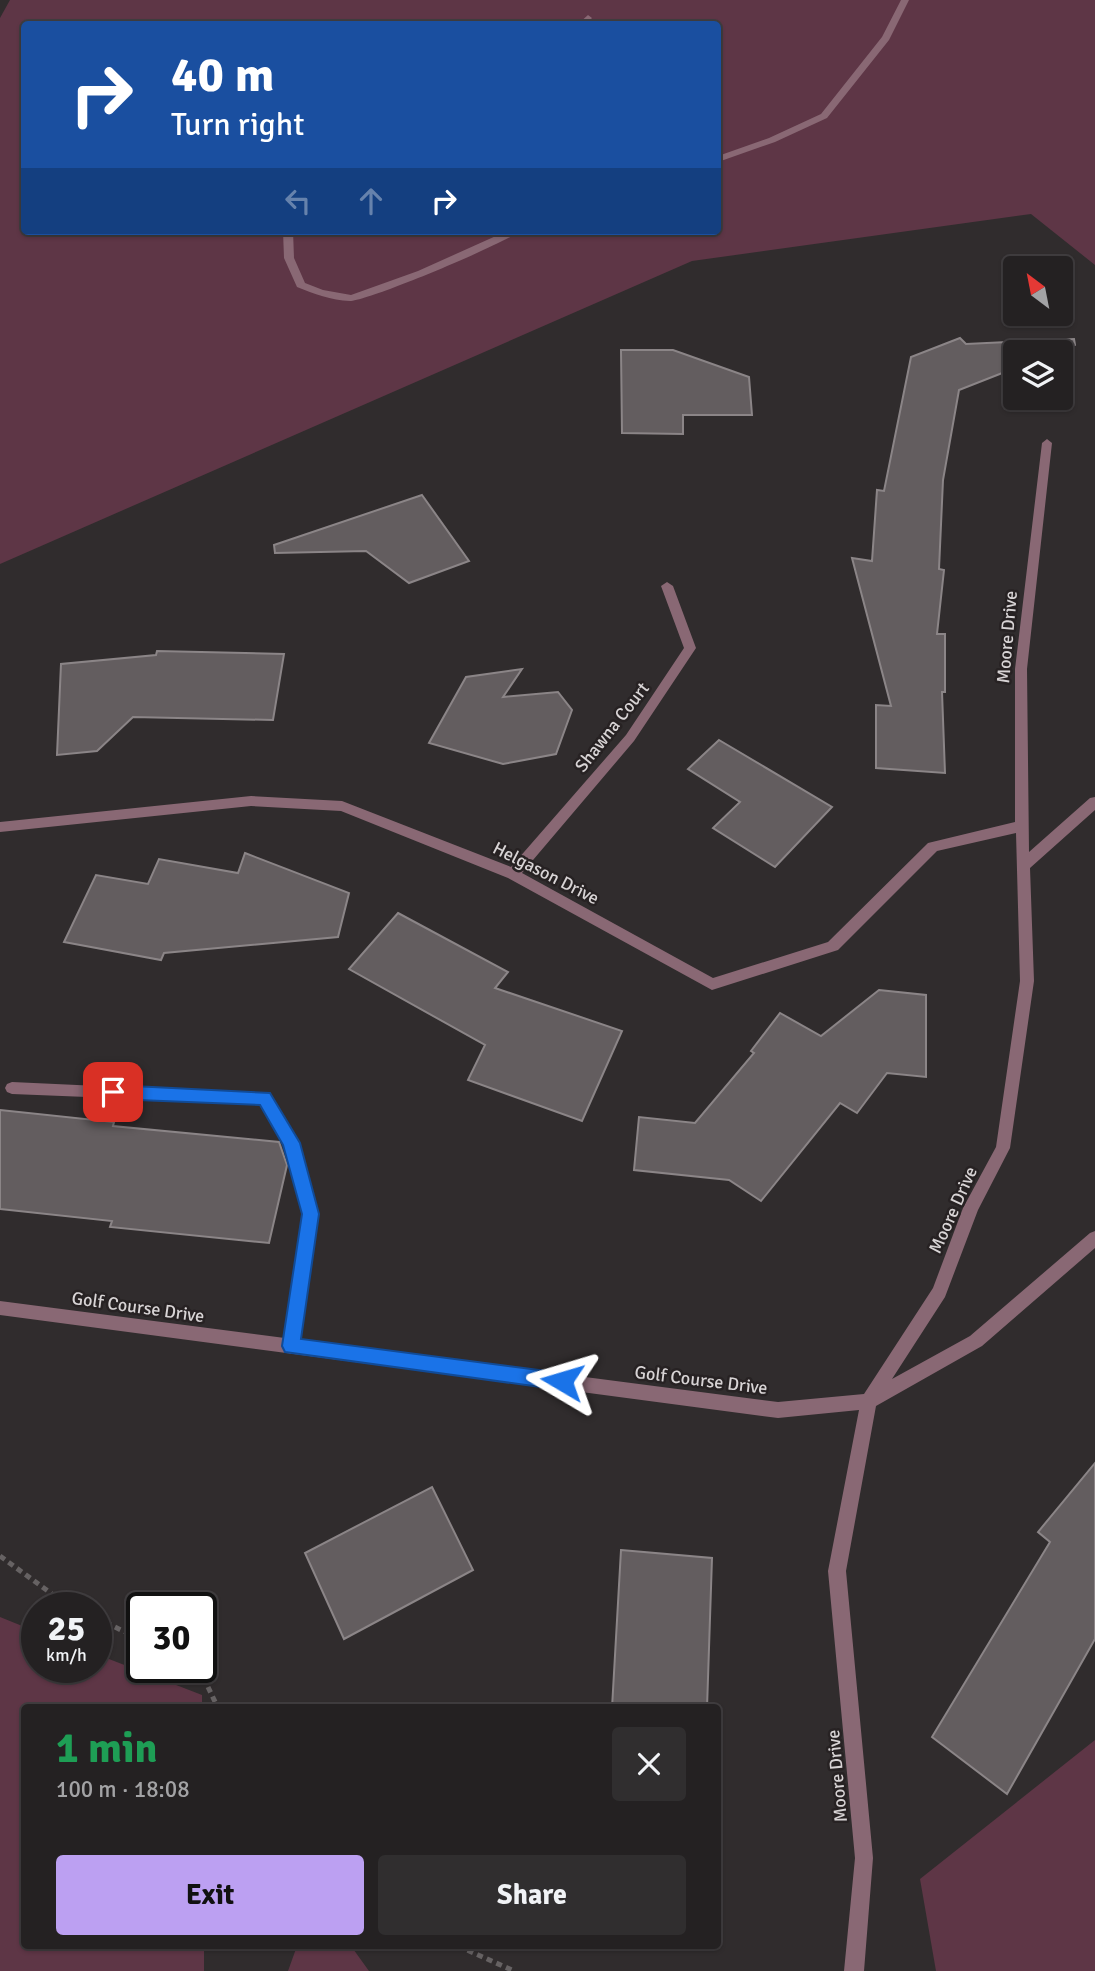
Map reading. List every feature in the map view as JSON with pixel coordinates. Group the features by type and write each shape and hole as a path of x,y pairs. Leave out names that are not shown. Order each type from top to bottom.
{"street":[{"path":"721,158 772,140 824,116 886,38 905,0"},
{"path":"288,235 289,258 301,285 321,293 352,298 422,273 506,235"},
{"name":"Moore Drive","path":"854,1971 864,1857 837,1571 869,1401 939,1292 971,1208 1003,1148 1027,981 1021,669 1047,443"},
{"name":"Shawna Court","path":"513,874 630,737 690,648 667,586"},
{"name":"Helgason Drive","path":"0,827 251,801 342,806 513,874 712,984 833,946 933,848 1022,826"},
{"path":"1023,866 1095,802"},
{"path":"12,1088 264,1098 291,1143 310,1214 291,1346"},
{"name":"Golf Course Drive","path":"0,1308 778,1410 869,1401 976,1341 1095,1238"}],"path":[{"path":"0,1556 49,1592"},
{"path":"206,1683 216,1704"},
{"path":"465,1949 514,1971"}],"shaded area":[{"path":"10,0 1095,0 1095,265 1031,214 692,261 0,564 0,18"},
{"path":"0,1617 21,1626 21,1683 112,1683 112,1660 126,1666 126,1683 171,1683 202,1695 202,1704 21,1704 21,1949 204,1949 204,1971 0,1971"},
{"path":"1095,1740 1095,1971 936,1971 920,1879"},
{"path":"296,1949 353,1949 369,1971 288,1971"}],"building":[{"path":"960,338 966,344 1003,342 1003,373 959,390 943,480 939,569 944,570 937,634 945,634 945,692 942,692 945,773 876,768 876,705 891,706 852,558 872,561 877,490 884,491 911,357"},
{"path":"621,350 673,350 749,377 752,415 683,415 683,434 622,433"},
{"path":"422,495 469,561 409,583 366,551 275,553 274,545"},
{"path":"157,651 284,654 273,720 133,717 97,751 57,755 61,664 156,655"},
{"path":"522,669 503,697 558,692 572,710 556,754 503,764 429,743 466,677"},
{"path":"719,740 832,807 775,867 713,828 740,802 688,769"},
{"path":"245,853 349,893 338,937 164,953 161,960 64,942 96,875 148,884 159,859 238,873"},
{"path":"398,913 508,972 495,988 622,1031 582,1121 468,1080 485,1045 349,969"},
{"path":"879,990 926,995 926,1077 887,1073 857,1113 840,1103 761,1201 729,1180 634,1170 639,1117 695,1123 754,1053 751,1051 780,1013 821,1036"},
{"path":"0,1110 114,1122 113,1126 279,1142 287,1165 269,1243 110,1227 112,1221 0,1209"},
{"path":"1095,1463 1095,1639 1007,1794 932,1737 1050,1542 1038,1532"},
{"path":"432,1487 473,1570 344,1639 305,1553"},
{"path":"621,1550 712,1558 707,1704 612,1704"}],"route":[{"path":"113,1092 264,1098 291,1143 310,1214 291,1346 562,1381"}]}
